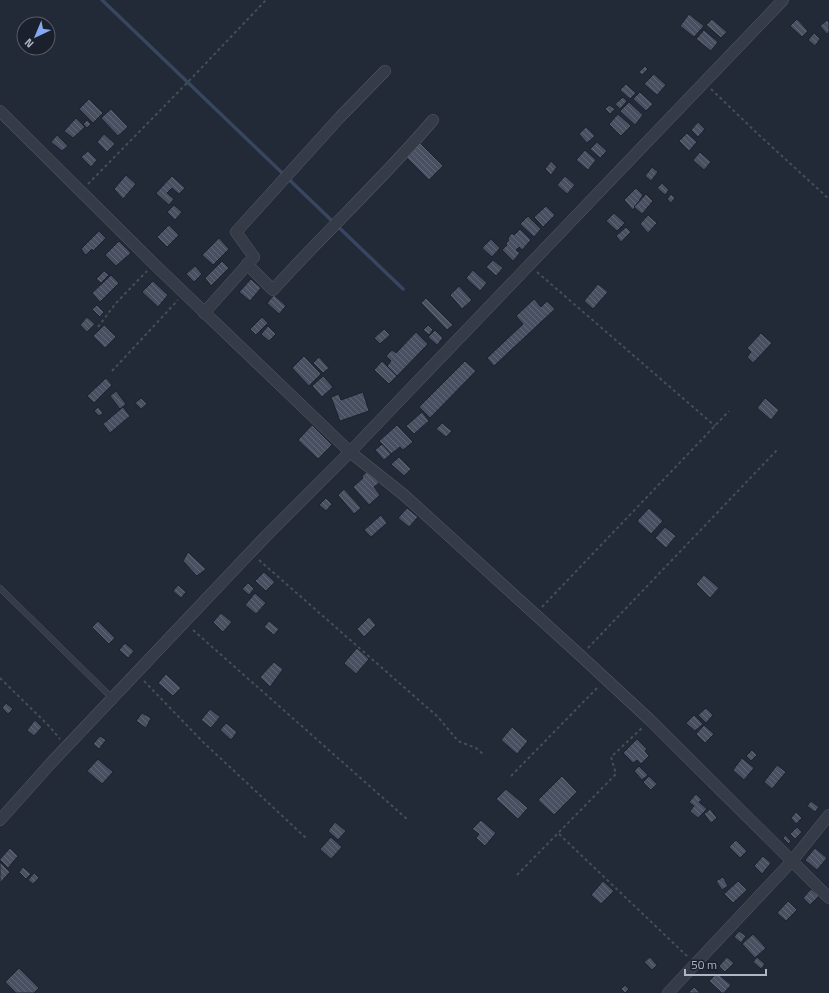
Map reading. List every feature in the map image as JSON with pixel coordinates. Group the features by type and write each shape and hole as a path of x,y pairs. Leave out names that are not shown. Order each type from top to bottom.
{"street":[{"path":"0,820 66,747 250,552 350,452 783,0"},
{"path":"204,313 254,257 236,232 340,117 385,71"},
{"path":"0,111 184,294 350,452 404,495 536,614 605,680 650,720 829,898"},
{"path":"247,264 273,290 298,262 413,144 433,120"},
{"path":"668,993 792,861 829,815"}],"lane":[{"path":"0,588 112,698"}],"path":[{"path":"80,192 266,0"},
{"path":"704,83 829,199"},
{"path":"98,327 116,303 154,264"},
{"path":"529,266 714,426"},
{"path":"112,370 184,294"},
{"path":"536,614 729,411"},
{"path":"581,656 778,449"},
{"path":"250,552 438,716 458,741 476,748 484,755"},
{"path":"184,622 408,820"},
{"path":"136,673 203,742 307,839"},
{"path":"0,678 49,726 66,747"},
{"path":"512,776 605,680"},
{"path":"517,875 559,834 616,774 611,757 650,720"},
{"path":"559,834 692,962"}],"building":[{"path":"689,14 704,26 694,37 680,26"},
{"path":"712,19 727,32 721,38 706,25"},
{"path":"797,19 808,31 802,37 790,26"},
{"path":"827,20 829,22 829,32 827,34 820,26"},
{"path":"704,30 718,42 711,51 696,39"},
{"path":"814,33 820,39 815,46 808,40"},
{"path":"645,66 648,69 642,75 639,72"},
{"path":"654,74 666,85 657,95 644,84"},
{"path":"626,84 636,93 630,99 620,90"},
{"path":"640,92 653,104 646,111 633,99"},
{"path":"623,97 627,101 620,109 615,104"},
{"path":"89,99 103,113 93,123 79,109"},
{"path":"629,102 643,115 635,125 620,111"},
{"path":"609,105 615,109 610,114 605,109"},
{"path":"111,109 128,127 118,136 101,118"},
{"path":"618,114 631,126 621,136 609,124"},
{"path":"76,118 85,127 73,138 64,131"},
{"path":"87,120 91,124 87,128 83,124"},
{"path":"698,122 705,129 698,137 691,130"},
{"path":"586,127 595,136 587,143 579,134"},
{"path":"687,133 697,142 689,151 679,141"},
{"path":"104,134 115,144 107,152 97,142"},
{"path":"57,135 68,146 62,151 51,142"},
{"path":"597,142 607,151 600,158 590,149"},
{"path":"420,143 443,166 429,180 406,157"},
{"path":"585,150 596,160 588,170 576,160"},
{"path":"88,151 97,160 91,167 81,157"},
{"path":"700,152 711,162 704,170 693,160"},
{"path":"551,161 557,167 551,175 545,169"},
{"path":"652,167 658,172 651,181 645,176"},
{"path":"126,175 136,184 123,199 114,189"},
{"path":"172,176 185,188 179,194 172,188 167,193 174,199 169,205 156,193"},
{"path":"565,176 575,185 567,194 557,185"},
{"path":"662,183 669,190 665,195 657,188"},
{"path":"636,188 643,195 633,210 624,200"},
{"path":"646,194 653,201 642,214 634,207"},
{"path":"671,194 675,198 671,203 667,199"},
{"path":"174,205 182,212 175,220 167,212"},
{"path":"546,206 555,215 543,227 534,217"},
{"path":"614,213 625,223 617,231 606,221"},
{"path":"648,215 657,223 648,233 640,224"},
{"path":"528,216 541,229 534,237 520,224"},
{"path":"169,225 179,235 167,247 157,237"},
{"path":"626,227 631,232 621,242 616,236"},
{"path":"520,229 531,240 522,250 519,247 516,250 520,253 513,261 502,250 507,245 506,243 509,240 508,238 512,233 514,235"},
{"path":"99,231 106,238 93,251 92,249 86,255 81,249"},
{"path":"219,238 229,249 213,265 202,255"},
{"path":"491,239 500,248 492,257 482,248"},
{"path":"119,241 131,253 116,266 105,255"},
{"path":"493,260 503,268 496,276 486,267"},
{"path":"222,261 229,268 211,286 205,278"},
{"path":"195,266 202,274 194,282 186,274"},
{"path":"473,270 487,283 480,291 466,278"},
{"path":"104,271 109,275 101,283 96,279"},
{"path":"111,275 119,283 100,302 92,293"},
{"path":"251,279 261,288 250,301 239,292"},
{"path":"153,281 168,295 158,307 142,292"},
{"path":"598,284 608,292 593,309 584,301"},
{"path":"459,286 472,300 462,309 450,295"},
{"path":"274,295 286,306 279,314 267,303"},
{"path":"426,298 453,325 447,330 421,303"},
{"path":"534,299 541,307 547,301 555,309 494,366 487,358 523,324 516,316"},
{"path":"97,305 104,312 100,317 92,309"},
{"path":"87,317 95,324 87,332 80,325"},
{"path":"262,317 268,323 256,335 250,329"},
{"path":"104,325 116,337 105,348 93,336"},
{"path":"428,325 433,330 429,335 423,330"},
{"path":"268,326 276,334 269,341 261,334"},
{"path":"384,329 390,335 380,344 374,338"},
{"path":"435,330 443,338 437,345 428,337"},
{"path":"416,332 428,344 397,376 387,366 391,361 386,356 392,350 396,353"},
{"path":"761,333 772,343 753,363 747,357 751,352 747,348"},
{"path":"304,356 321,374 309,386 292,368"},
{"path":"319,357 329,368 323,373 313,363"},
{"path":"382,361 397,376 389,384 374,370"},
{"path":"465,361 476,371 430,418 419,407"},
{"path":"323,376 333,387 322,397 312,386"},
{"path":"106,378 112,385 94,403 87,396"},
{"path":"116,391 126,404 120,409 110,396"},
{"path":"363,392 369,411 340,421 331,397 339,394 341,400"},
{"path":"141,398 147,404 141,409 135,403"},
{"path":"765,398 779,410 771,420 757,408"},
{"path":"98,407 103,413 99,416 94,411"},
{"path":"123,407 130,416 110,433 103,424"},
{"path":"422,412 429,421 414,434 406,426"},
{"path":"442,423 452,431 446,437 436,429"},
{"path":"312,425 332,445 318,459 298,440"},
{"path":"397,425 413,442 403,450 400,447 391,454 379,441"},
{"path":"382,444 391,454 384,460 375,450"},
{"path":"399,457 411,469 404,476 391,464"},
{"path":"368,471 379,483 374,487 380,495 369,505 353,487"},
{"path":"344,489 361,508 354,514 338,495"},
{"path":"326,498 332,504 326,511 319,505"},
{"path":"407,508 418,517 409,527 398,518"},
{"path":"649,508 663,521 651,534 637,521"},
{"path":"381,515 387,523 371,537 364,530"},
{"path":"665,527 676,536 666,548 655,538"},
{"path":"188,552 206,569 197,576 183,561"},
{"path":"264,572 275,582 266,591 255,581"},
{"path":"704,575 719,588 710,598 696,584"},
{"path":"248,583 254,589 249,595 242,589"},
{"path":"178,585 186,592 181,598 173,591"},
{"path":"255,593 266,603 256,614 245,605"},
{"path":"221,613 232,622 223,632 213,622"},
{"path":"369,617 376,625 364,637 357,629"},
{"path":"98,621 115,638 109,644 92,627"},
{"path":"269,621 279,629 274,635 264,627"},
{"path":"125,643 134,651 128,658 119,650"},
{"path":"357,648 369,659 356,674 344,663"},
{"path":"274,662 283,669 270,687 260,677"},
{"path":"166,674 181,688 173,696 158,683"},
{"path":"6,703 13,709 8,714 2,708"},
{"path":"706,708 713,715 706,723 698,715"},
{"path":"210,709 220,717 211,728 201,720"},
{"path":"142,713 151,718 146,728 136,721"},
{"path":"694,715 703,724 695,731 686,723"},
{"path":"35,720 42,727 34,736 27,730"},
{"path":"226,723 237,732 231,740 220,730"},
{"path":"704,725 714,734 705,743 696,734"},
{"path":"512,727 528,741 517,754 501,740"},
{"path":"100,736 106,740 99,749 93,744"},
{"path":"637,739 647,749 645,751 649,756 641,764 637,760 633,763 623,753"},
{"path":"752,750 757,755 751,761 746,756"},
{"path":"742,758 754,768 744,780 733,770"},
{"path":"98,759 113,772 102,784 87,771"},
{"path":"777,765 786,772 772,789 764,782"},
{"path":"639,766 648,775 642,780 634,771"},
{"path":"562,776 577,792 554,815 538,800"},
{"path":"649,776 657,784 651,790 643,782"},
{"path":"506,789 528,808 518,819 496,799"},
{"path":"696,794 702,800 699,802 707,809 698,818 690,811 694,806 689,802"},
{"path":"811,801 819,807 815,812 807,806"},
{"path":"710,809 717,818 711,823 704,814"},
{"path":"796,812 802,818 796,824 791,818"},
{"path":"481,820 496,833 485,846 476,838 479,834 472,829"},
{"path":"335,822 346,831 338,840 328,831"},
{"path":"797,827 802,832 795,839 790,834"},
{"path":"785,835 791,841 789,844 783,838"},
{"path":"331,837 342,847 331,859 320,849"},
{"path":"736,840 747,851 740,858 729,847"},
{"path":"10,848 18,856 8,868 0,859"},
{"path":"815,848 827,858 817,870 805,860"},
{"path":"763,856 771,863 762,874 754,866"},
{"path":"0,862 10,872 0,883"},
{"path":"23,867 31,874 26,879 19,872"},
{"path":"34,873 39,878 33,884 28,880"},
{"path":"723,877 728,886 722,890 716,881"},
{"path":"603,881 614,891 601,904 591,895"},
{"path":"738,881 747,890 733,903 724,894"},
{"path":"811,889 819,896 810,905 803,898"},
{"path":"788,901 797,910 786,921 777,913"},
{"path":"739,931 746,936 741,943 734,937"},
{"path":"753,934 766,948 755,958 742,944"},
{"path":"650,957 657,965 652,970 644,962"},
{"path":"727,957 734,963 725,972 719,966"},
{"path":"757,957 765,964 761,969 753,962"},
{"path":"19,968 39,988 34,993 16,993 5,982"},
{"path":"717,973 731,985 724,993 722,993 709,981"},
{"path":"625,985 629,989 625,993 621,989"},
{"path":"694,987 700,993 688,993"}],"waterway":[{"path":"102,0 403,289"}]}
